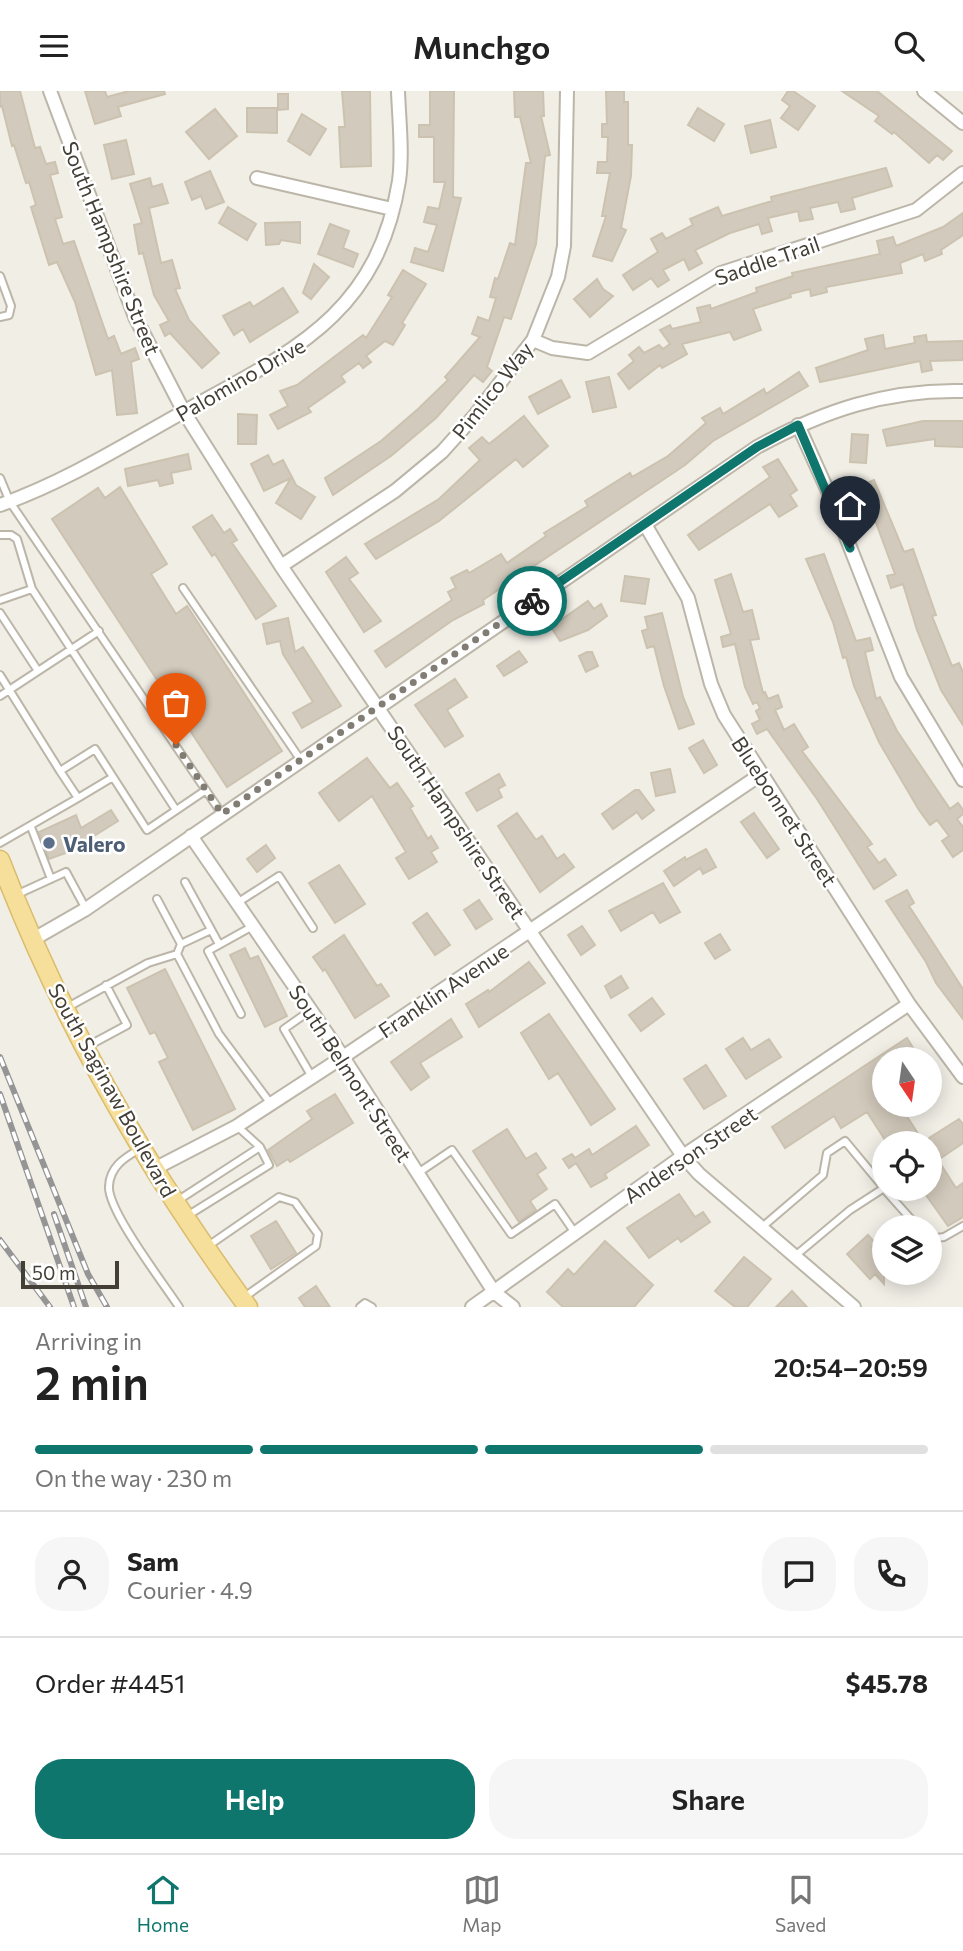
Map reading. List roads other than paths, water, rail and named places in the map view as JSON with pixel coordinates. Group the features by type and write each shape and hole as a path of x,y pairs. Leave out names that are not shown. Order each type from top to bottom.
{"main road":[{"name":"South Saginaw Boulevard","path":"0,860 32,940 85,1049 154,1169 245,1303"}],"street":[{"name":"South Hampshire Street","path":"50,91 135,317 184,412 281,566 683,1156 761,1228 854,1307"},
{"name":"Palomino Drive","path":"5,504 82,469 294,351 328,322 368,271 392,209 400,163 398,91"},
{"name":"Pimlico Way","path":"281,566 395,491 442,451 533,340 558,277 564,246 567,91"},
{"path":"924,91 963,123"},
{"name":"Saddle Trail","path":"533,340 552,348 588,353 721,273 916,210 963,173"},
{"path":"257,178 392,209"},
{"path":"32,940 86,909 300,759 379,708 547,590 646,526 757,447 827,412 883,397 929,391 963,391"},
{"path":"798,425 830,496 901,677 963,780"},
{"name":"Bluebonnet Street","path":"646,526 688,598 724,716 909,1004 963,1077"},
{"name":"Franklin Avenue","path":"154,1169 237,1126 271,1104 760,775"},
{"name":"South Belmont Street","path":"191,836 343,1057 494,1292 513,1307"},
{"name":"Anderson Street","path":"472,1307 683,1156 909,1004"}],"lane":[{"path":"0,277 11,306 9,314 0,317"},
{"path":"0,478 5,504 99,631 222,814"},
{"path":"0,535 11,534 17,539 32,589 176,810"},
{"path":"184,588 300,759"},
{"path":"0,600 32,589"},
{"path":"0,613 38,671"},
{"path":"0,696 99,631"},
{"path":"0,675 78,798"},
{"path":"60,771 95,749 147,830 206,790"},
{"path":"0,843 113,777"},
{"path":"31,827 51,879"},
{"path":"14,896 66,871 86,909"},
{"path":"237,904 279,876 313,928"},
{"path":"185,882 219,944"},
{"path":"157,899 181,944"},
{"path":"241,1014 208,951 253,926"},
{"path":"211,929 181,944 177,954 219,1034 271,1104"},
{"path":"64,1009 148,963 177,954"},
{"path":"85,1049 127,1025 106,985"},
{"path":"311,1010 284,1029 312,1077"},
{"path":"181,1209 269,1165 260,1147 237,1126"},
{"path":"761,1228 823,1175 827,1153 845,1142 872,1175"},
{"path":"141,1147 118,1163 108,1187 117,1213 179,1307"},
{"path":"181,1209 260,1147"},
{"path":"416,1174 452,1150 511,1234 555,1204 575,1233"},
{"path":"795,1256 850,1210 872,1196"},
{"path":"206,1247 279,1197 295,1202 318,1234 316,1246 245,1303"},
{"path":"895,1201 907,1215"},
{"path":"942,1237 963,1226"},
{"path":"360,1307 365,1303 372,1307"}],"railway":[{"path":"0,1057 88,1274 107,1307"},
{"path":"0,1094 74,1307"},
{"path":"54,1214 86,1307"},
{"path":"0,1240 50,1307"}],"place":[{"name":"Valero","path":"49,843"}]}
